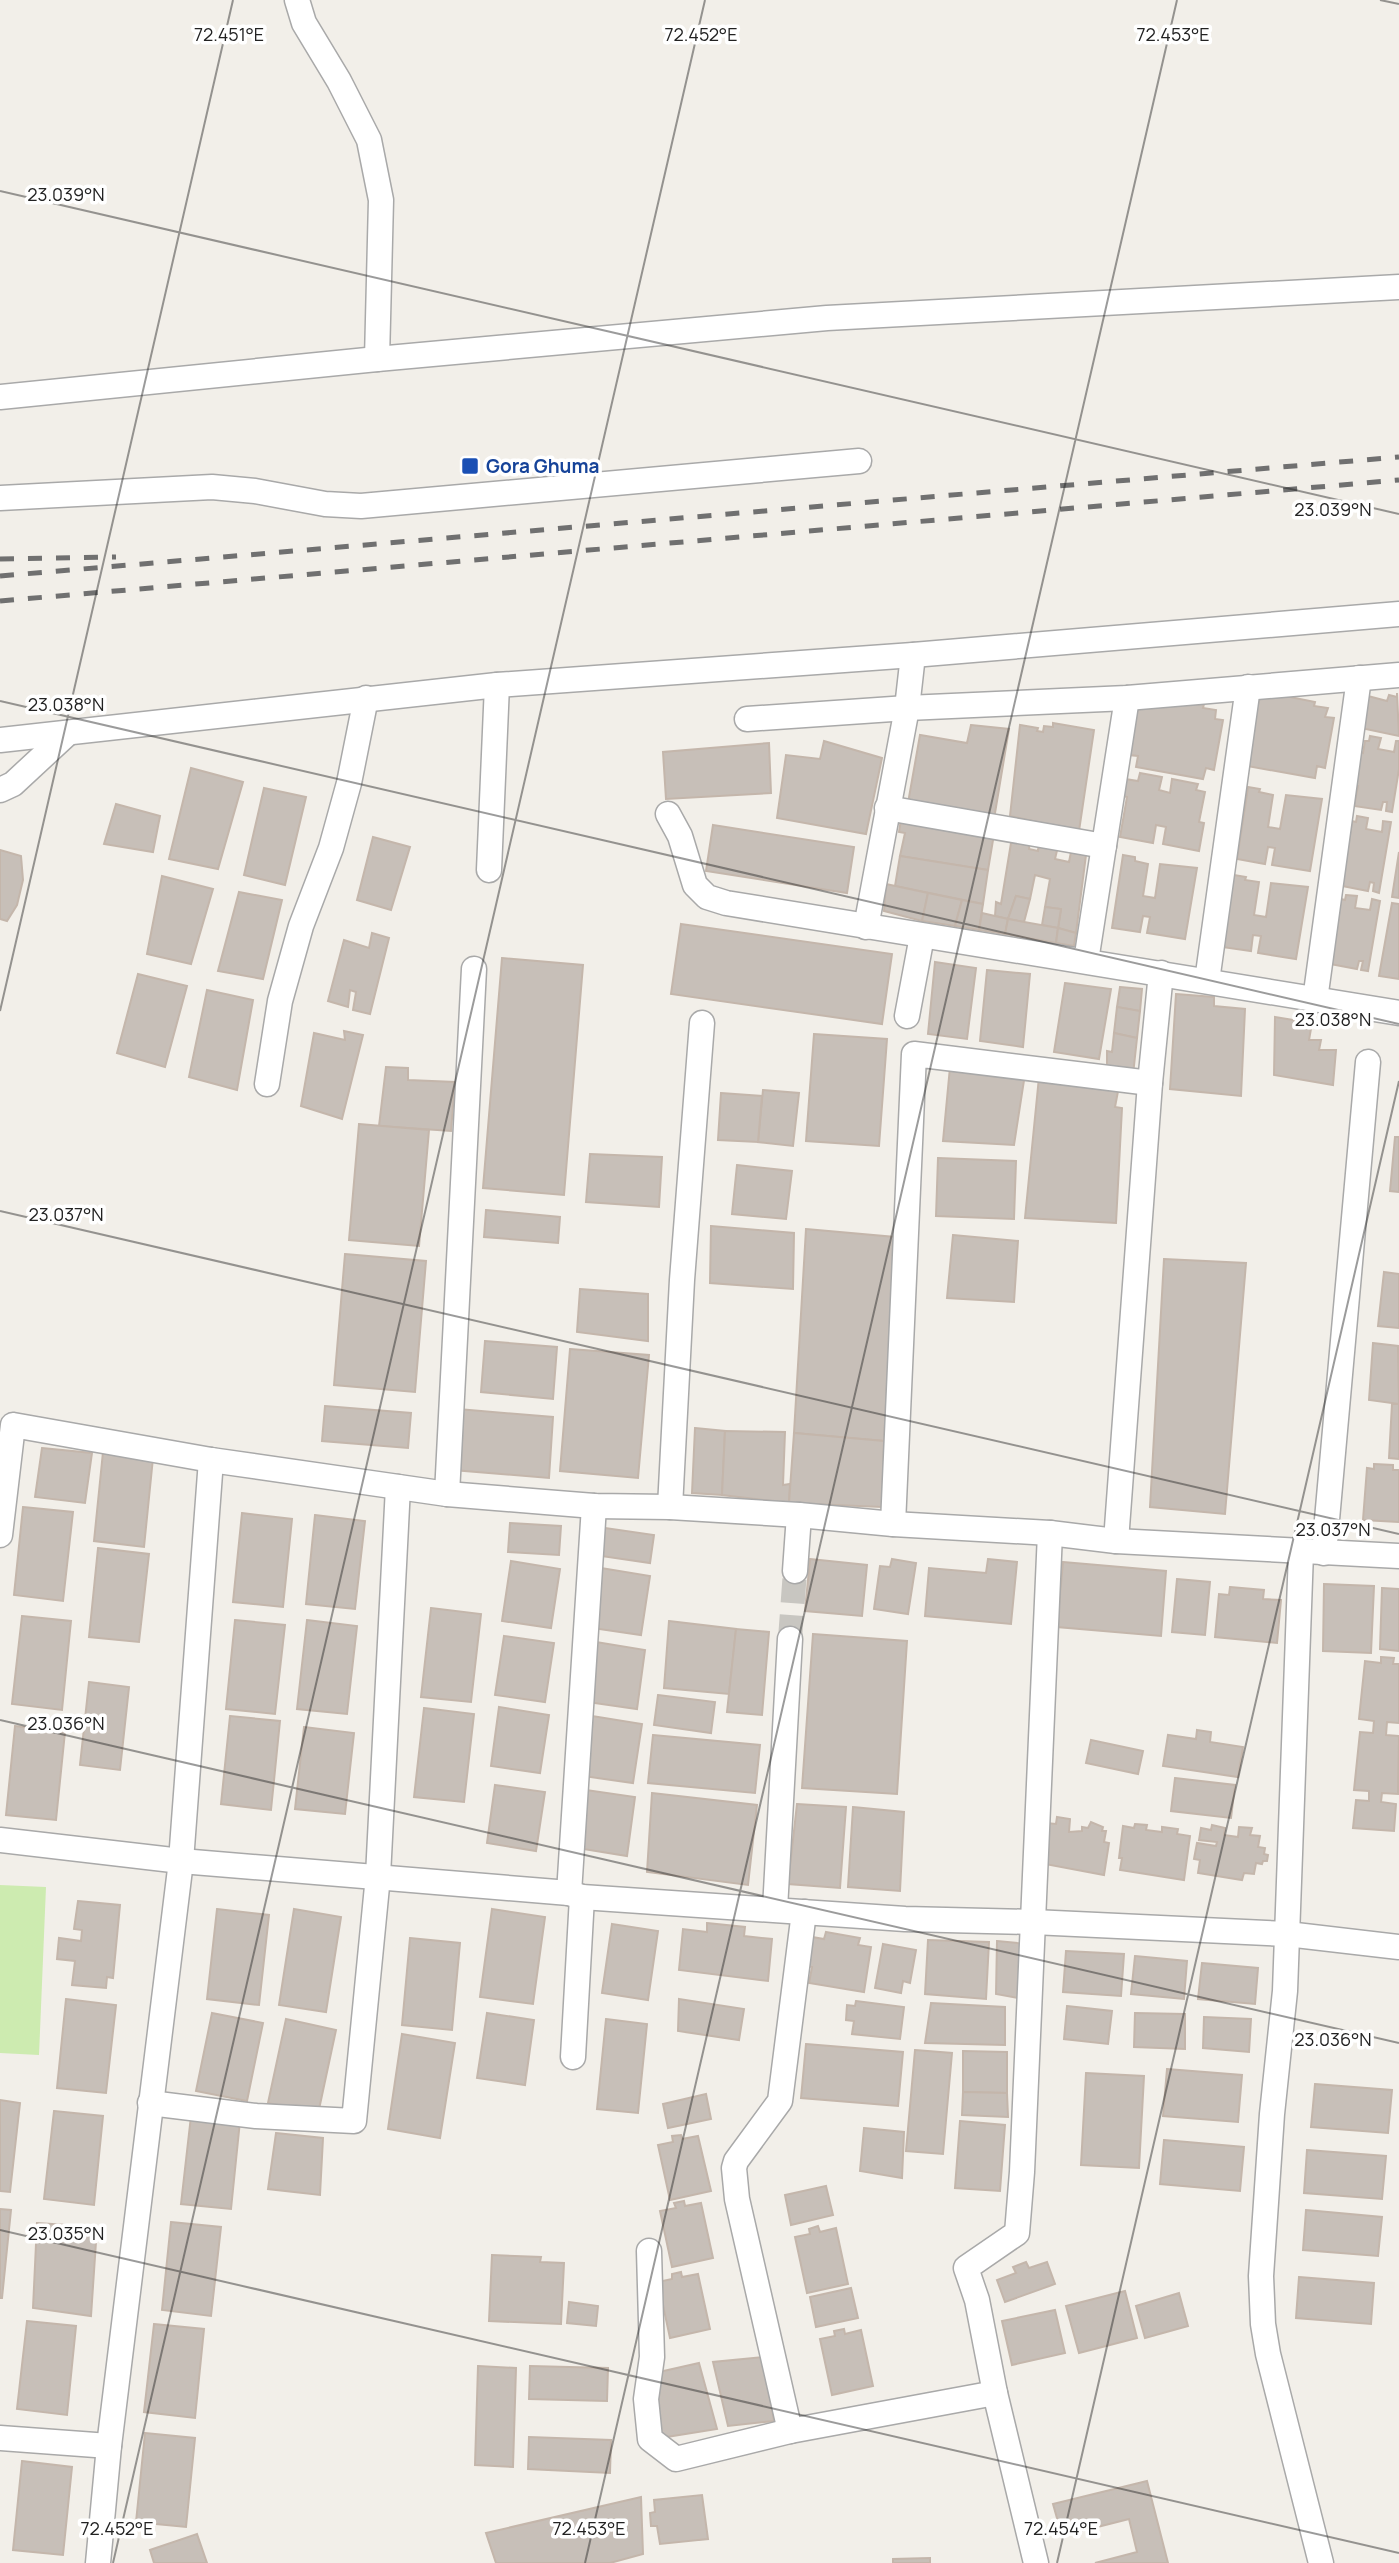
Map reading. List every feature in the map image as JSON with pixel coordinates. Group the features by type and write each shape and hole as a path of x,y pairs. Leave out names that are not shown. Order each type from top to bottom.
{"street":[{"path":"296,0 304,23 339,81 369,140 382,200 377,359"},
{"path":"0,397 827,318 1399,287"},
{"path":"0,498 212,487 255,491 325,504 361,506 859,461"},
{"path":"0,740 496,685 913,655 1399,614"},
{"path":"866,927 907,708 913,655"},
{"path":"747,719 907,708 1127,698 1399,675"},
{"path":"1315,1000 1359,678"},
{"path":"489,870 496,685"},
{"path":"1207,981 1248,687"},
{"path":"267,1084 280,1001 301,926 334,835 349,783 366,698"},
{"path":"1086,961 1127,698"},
{"path":"0,790 13,785 68,733"},
{"path":"887,808 1104,846"},
{"path":"668,814 680,836 695,885 706,897 726,903 1399,1013"},
{"path":"907,1016 922,936"},
{"path":"447,1494 474,970"},
{"path":"1116,1541 1150,1083 1161,973"},
{"path":"670,1507 682,1280 702,1023"},
{"path":"893,1524 914,1054 1150,1083"},
{"path":"1321,2563 1268,2354 1263,2324 1261,2276 1272,2114 1285,1991 1312,1552 1368,1062"},
{"path":"0,1535 13,1425 211,1460 447,1494 594,1506 670,1507 799,1515 893,1524 1050,1533 1116,1541 1399,1556"},
{"path":"101,2558 109,2446 181,1861 211,1460"},
{"path":"150,2103 256,2116 354,2121 378,1877 398,1487"},
{"path":"573,2056 576,1895 594,1506"},
{"path":"795,1571 799,1515"},
{"path":"1036,2563 995,2393 977,2300 966,2268 1017,2233 1050,1533"},
{"path":"775,1909 790,1639"},
{"path":"0,1840 181,1861 576,1895 905,1919 1287,1934 1399,1947"},
{"path":"790,2431 737,2199 734,2168 736,2161 780,2101 804,1912"},
{"path":"649,2251 652,2357 646,2399 650,2439 676,2459 790,2431 995,2393"},
{"path":"0,2438 109,2446"}],"green space":[{"path":"0,1885 46,1887 39,2055 0,2053"}],"building":[{"path":"1397,693 1399,736 1361,728 1368,696 1387,701 1389,695 1397,697"},
{"path":"1275,694 1315,702 1314,706 1328,708 1325,717 1334,718 1325,768 1317,766 1315,778 1247,766 1249,704 1258,705 1260,696 1274,698"},
{"path":"1204,704 1203,708 1216,710 1215,719 1223,720 1214,770 1206,768 1203,779 1136,767 1138,756 1129,755 1138,706"},
{"path":"1053,723 1094,730 1079,831 1010,816 1020,725 1038,728 1037,731 1043,732 1044,726 1053,727"},
{"path":"971,725 1009,729 994,819 908,803 920,735 967,743"},
{"path":"1370,736 1381,738 1378,749 1394,752 1396,741 1399,741 1399,769 1392,812 1386,811 1387,802 1383,802 1381,810 1354,806 1358,786 1354,786 1360,752 1363,753 1365,741 1369,741"},
{"path":"824,741 882,758 866,834 777,818 786,755 820,759"},
{"path":"769,743 771,793 666,799 663,752"},
{"path":"191,768 243,782 218,869 169,859"},
{"path":"1140,773 1162,777 1159,790 1170,793 1172,779 1198,784 1196,790 1205,792 1199,822 1204,823 1199,851 1163,844 1166,827 1156,825 1153,843 1120,837 1127,797 1122,796 1125,779 1138,781"},
{"path":"1248,787 1273,795 1268,827 1280,829 1286,795 1322,799 1310,871 1272,865 1275,848 1268,847 1265,864 1237,859"},
{"path":"264,788 306,797 285,885 244,875"},
{"path":"116,804 160,816 153,852 104,844"},
{"path":"1357,816 1368,818 1366,829 1382,832 1383,821 1391,822 1379,893 1373,891 1374,883 1370,882 1368,891 1342,886 1352,821 1356,822"},
{"path":"901,819 994,834 988,870 900,856 905,833 899,832"},
{"path":"713,825 854,847 847,893 706,871"},
{"path":"373,837 410,847 391,910 357,900"},
{"path":"1012,837 1030,840 1029,849 1038,851 1039,840 1059,842 1055,859 1069,862 1071,852 1086,855 1076,933 1058,928 1061,909 1045,907 1050,879 1035,875 1030,899 1016,896 1008,919 995,916 996,902 1001,904"},
{"path":"0,850 21,856 23,880 17,905 7,921 0,919"},
{"path":"1399,852 1399,898 1392,897"},
{"path":"1123,855 1135,857 1135,861 1148,864 1143,896 1155,898 1160,864 1197,868 1185,939 1147,933 1150,917 1143,916 1140,932 1112,928"},
{"path":"900,856 988,870 983,904 895,886"},
{"path":"1234,875 1259,882 1254,915 1266,917 1271,883 1308,887 1296,959 1258,953 1261,936 1253,935 1251,951 1222,947"},
{"path":"162,876 213,889 191,964 147,954"},
{"path":"886,884 928,893 922,921 884,911"},
{"path":"239,892 282,900 263,979 218,971"},
{"path":"928,893 962,900 955,926 922,921"},
{"path":"1346,895 1357,896 1355,908 1370,910 1372,899 1380,901 1368,971 1361,970 1363,961 1359,961 1357,969 1330,964 1341,899 1345,900"},
{"path":"1016,896 1030,899 1024,922 1008,919"},
{"path":"962,900 983,904 979,930 955,926"},
{"path":"1392,903 1399,904 1399,979 1379,976"},
{"path":"1045,907 1061,909 1058,928 1042,925"},
{"path":"982,913 1008,919 1005,934 979,930"},
{"path":"1008,919 1058,928 1056,943 1005,934"},
{"path":"681,924 892,954 882,1024 671,994"},
{"path":"1058,928 1076,933 1074,946 1056,943"},
{"path":"372,933 389,938 370,1014 353,1010 356,992 350,990 348,1007 328,1001 344,940 369,948"},
{"path":"502,958 583,965 564,1195 483,1188"},
{"path":"935,962 976,968 967,1039 928,1034"},
{"path":"987,970 1030,974 1023,1047 980,1041"},
{"path":"138,974 187,986 165,1067 117,1053"},
{"path":"1065,983 1111,989 1099,1059 1054,1052"},
{"path":"1120,987 1142,989 1140,1011 1117,1007"},
{"path":"207,990 253,1000 237,1090 189,1077"},
{"path":"1176,994 1214,997 1214,1006 1245,1009 1241,1096 1170,1089"},
{"path":"1117,1007 1140,1011 1137,1038 1114,1033"},
{"path":"1275,1017 1312,1023 1309,1040 1321,1040 1319,1050 1336,1050 1333,1085 1274,1075"},
{"path":"344,1031 363,1035 342,1119 301,1106 314,1033 345,1040"},
{"path":"1114,1033 1137,1038 1133,1075 1107,1072 1107,1051 1112,1052"},
{"path":"814,1034 887,1039 879,1146 806,1141"},
{"path":"386,1067 408,1068 408,1080 455,1082 451,1131 379,1126"},
{"path":"950,1067 1025,1074 1014,1145 943,1141"},
{"path":"1039,1077 1119,1086 1115,1107 1122,1108 1116,1223 1025,1218"},
{"path":"763,1090 799,1093 793,1146 758,1142"},
{"path":"721,1093 762,1096 758,1142 718,1140"},
{"path":"359,1124 429,1130 419,1246 349,1240"},
{"path":"1395,1137 1399,1137 1399,1192 1390,1191"},
{"path":"590,1154 662,1157 659,1207 586,1202"},
{"path":"938,1158 1016,1161 1014,1219 936,1216"},
{"path":"737,1165 792,1171 786,1219 732,1214"},
{"path":"486,1210 560,1217 558,1243 484,1237"},
{"path":"711,1226 794,1233 793,1289 710,1283"},
{"path":"806,1229 895,1237 884,1441 794,1433"},
{"path":"953,1235 1018,1241 1014,1302 947,1298"},
{"path":"345,1254 426,1261 415,1392 334,1385"},
{"path":"1164,1259 1246,1263 1225,1514 1150,1507"},
{"path":"1384,1272 1399,1274 1399,1328 1378,1326"},
{"path":"580,1289 648,1294 648,1341 577,1332"},
{"path":"485,1341 557,1347 553,1399 481,1392"},
{"path":"1373,1343 1398,1346 1399,1404 1369,1400"},
{"path":"570,1349 649,1355 638,1478 560,1471"},
{"path":"1392,1404 1399,1404 1399,1459 1389,1458"},
{"path":"325,1406 411,1413 408,1448 322,1441"},
{"path":"458,1409 553,1417 549,1478 453,1470"},
{"path":"695,1428 725,1431 722,1495 692,1493"},
{"path":"725,1431 785,1432 783,1485 790,1484 789,1503 722,1495"},
{"path":"794,1433 884,1441 882,1507 789,1503"},
{"path":"42,1448 92,1453 85,1503 35,1497"},
{"path":"103,1452 153,1458 144,1547 94,1541"},
{"path":"1374,1464 1393,1465 1393,1470 1399,1470 1399,1522 1363,1520 1367,1468 1374,1469"},
{"path":"23,1507 73,1512 63,1601 14,1595"},
{"path":"242,1513 292,1519 283,1607 233,1602"},
{"path":"315,1515 365,1521 355,1609 306,1604"},
{"path":"510,1523 561,1526 559,1555 508,1552"},
{"path":"605,1528 654,1535 650,1563 601,1556"},
{"path":"98,1548 149,1554 139,1642 89,1637"},
{"path":"810,1559 867,1565 862,1616 805,1611"},
{"path":"892,1559 916,1563 908,1614 874,1609 880,1566 890,1567"},
{"path":"988,1559 1017,1562 1011,1624 925,1616 929,1568 986,1573"},
{"path":"511,1561 560,1569 551,1628 502,1621"},
{"path":"1063,1562 1166,1571 1161,1636 1057,1627"},
{"path":"601,1568 650,1576 641,1635 592,1628"},
{"path":"1177,1579 1210,1582 1205,1635 1172,1632"},
{"path":"1324,1584 1374,1586 1371,1653 1323,1651"},
{"path":"1230,1587 1264,1590 1263,1599 1281,1600 1277,1643 1215,1637 1219,1594 1229,1595"},
{"path":"1382,1588 1399,1589 1399,1651 1380,1649"},
{"path":"431,1608 481,1614 471,1702 421,1697"},
{"path":"22,1616 71,1621 62,1710 12,1704"},
{"path":"235,1620 285,1625 275,1714 226,1709"},
{"path":"307,1620 357,1626 347,1714 297,1709"},
{"path":"669,1621 736,1629 729,1694 664,1688"},
{"path":"736,1629 769,1632 762,1715 727,1712"},
{"path":"813,1634 907,1641 897,1794 802,1788"},
{"path":"504,1636 554,1643 545,1702 495,1695"},
{"path":"596,1642 645,1650 637,1709 587,1702"},
{"path":"1381,1657 1394,1658 1393,1664 1399,1664 1399,1723 1387,1722 1386,1735 1399,1736 1398,1794 1382,1793 1381,1802 1396,1804 1394,1831 1353,1828 1356,1800 1369,1801 1369,1791 1354,1790 1360,1732 1373,1733 1374,1721 1359,1719 1365,1661 1381,1663"},
{"path":"89,1682 129,1687 120,1770 80,1765"},
{"path":"658,1695 715,1702 711,1733 654,1725"},
{"path":"499,1707 549,1715 540,1773 491,1766"},
{"path":"424,1708 474,1714 464,1802 414,1797"},
{"path":"230,1716 280,1721 271,1810 221,1804"},
{"path":"592,1716 642,1724 633,1783 583,1776"},
{"path":"15,1726 65,1732 56,1820 6,1815"},
{"path":"304,1727 354,1733 345,1814 295,1809"},
{"path":"1197,1730 1211,1732 1210,1742 1243,1747 1238,1777 1163,1766 1168,1735 1196,1739"},
{"path":"653,1735 760,1745 755,1793 648,1783"},
{"path":"1091,1740 1143,1751 1138,1774 1086,1763"},
{"path":"1175,1778 1235,1785 1231,1818 1171,1811"},
{"path":"495,1785 545,1792 536,1851 487,1843"},
{"path":"586,1790 635,1797 627,1856 577,1848"},
{"path":"652,1793 757,1805 748,1885 647,1872"},
{"path":"797,1804 846,1807 840,1888 788,1884"},
{"path":"853,1807 904,1812 900,1891 848,1887"},
{"path":"1057,1817 1070,1819 1069,1832 1082,1831 1082,1827 1088,1828 1091,1822 1103,1827 1102,1831 1106,1831 1104,1842 1109,1843 1104,1875 1045,1864 1047,1823 1056,1824"},
{"path":"1135,1824 1147,1825 1146,1830 1162,1832 1162,1827 1178,1829 1177,1834 1190,1836 1184,1880 1120,1870 1123,1826 1134,1828"},
{"path":"1212,1825 1225,1828 1224,1835 1238,1837 1239,1827 1252,1828 1250,1835 1260,1836 1258,1847 1265,1848 1267,1861 1256,1863 1254,1874 1244,1873 1242,1880 1198,1873 1200,1860 1194,1859 1197,1843 1216,1846 1217,1842 1199,1840 1201,1828 1211,1830"},
{"path":"78,1901 120,1905 113,1978 107,1977 106,1988 72,1985 75,1961 57,1959 59,1938 81,1941 82,1930 74,1929"},
{"path":"217,1909 269,1915 259,2005 207,1999"},
{"path":"294,1909 341,1917 326,2012 279,2005"},
{"path":"492,1909 545,1917 533,2004 480,1997"},
{"path":"707,1923 745,1927 744,1936 772,1939 768,1981 679,1970 683,1929 707,1932"},
{"path":"612,1924 658,1931 648,2000 602,1993"},
{"path":"826,1932 860,1938 858,1945 871,1947 864,1992 809,1983 812,1967 807,1966 812,1937 824,1939"},
{"path":"410,1938 460,1943 452,2030 402,2025"},
{"path":"928,1940 989,1942 986,1999 925,1994"},
{"path":"997,1941 1027,1944 1023,1999 996,1994"},
{"path":"883,1944 916,1950 910,1983 903,1981 901,1993 875,1988"},
{"path":"1066,1951 1124,1954 1121,1996 1063,1992"},
{"path":"1135,1956 1187,1961 1184,1999 1131,1994"},
{"path":"1202,1963 1258,1968 1255,2004 1198,1999"},
{"path":"66,1999 116,2005 106,2093 57,2088"},
{"path":"679,1999 744,2009 739,2040 678,2031"},
{"path":"856,2001 904,2007 900,2039 852,2034 854,2021 846,2020 847,2005 855,2006"},
{"path":"931,2003 1005,2007 1005,2045 925,2043"},
{"path":"1067,2006 1112,2011 1108,2044 1064,2039"},
{"path":"212,2013 263,2023 247,2101 196,2091"},
{"path":"487,2013 534,2020 525,2085 477,2078"},
{"path":"1135,2013 1185,2014 1185,2049 1134,2047"},
{"path":"1204,2017 1251,2019 1249,2052 1203,2048"},
{"path":"286,2019 336,2030 318,2114 268,2103"},
{"path":"606,2019 647,2024 638,2113 597,2109"},
{"path":"402,2034 455,2043 440,2138 388,2129"},
{"path":"806,2044 903,2052 898,2106 801,2098"},
{"path":"915,2050 952,2053 943,2154 906,2151"},
{"path":"963,2051 1007,2052 1007,2093 963,2092"},
{"path":"1167,2069 1242,2075 1238,2122 1163,2116"},
{"path":"1086,2073 1144,2076 1139,2168 1081,2165"},
{"path":"1315,2084 1392,2090 1388,2133 1311,2127"},
{"path":"963,2092 1007,2093 1008,2117 962,2115"},
{"path":"706,2094 711,2119 668,2128 663,2104"},
{"path":"0,2100 20,2103 10,2192 0,2191"},
{"path":"54,2111 103,2116 94,2205 44,2199"},
{"path":"191,2116 240,2121 231,2209 181,2204"},
{"path":"960,2121 1005,2125 1000,2191 955,2188"},
{"path":"864,2128 904,2132 902,2178 860,2171"},
{"path":"276,2133 323,2138 320,2195 268,2189"},
{"path":"681,2135 682,2139 698,2136 711,2191 670,2200 658,2145 673,2142 672,2136"},
{"path":"1164,2140 1244,2147 1240,2191 1160,2184"},
{"path":"1307,2150 1386,2156 1382,2199 1304,2193"},
{"path":"826,2186 833,2215 791,2225 785,2195"},
{"path":"684,2201 685,2206 701,2203 713,2258 672,2267 660,2211 676,2208 674,2203"},
{"path":"0,2209 11,2210 2,2298 0,2298"},
{"path":"1306,2210 1382,2217 1378,2256 1303,2250"},
{"path":"171,2222 221,2227 211,2316 162,2310"},
{"path":"37,2223 97,2227 91,2316 33,2308"},
{"path":"818,2226 820,2232 836,2228 848,2284 807,2293 795,2237 810,2234 809,2229"},
{"path":"492,2255 541,2257 540,2262 564,2263 561,2324 489,2321"},
{"path":"1026,2262 1029,2268 1047,2262 1055,2284 1005,2302 997,2280 1016,2273 1013,2267"},
{"path":"681,2272 682,2277 698,2274 710,2329 670,2338 658,2282 672,2279 672,2274"},
{"path":"1299,2277 1374,2283 1371,2324 1296,2318"},
{"path":"851,2288 858,2318 816,2327 810,2297"},
{"path":"1125,2291 1137,2338 1079,2353 1066,2306"},
{"path":"1179,2293 1188,2326 1145,2338 1136,2306"},
{"path":"569,2302 598,2306 596,2326 567,2323"},
{"path":"1055,2310 1065,2353 1012,2365 1002,2321"},
{"path":"27,2321 76,2326 67,2415 17,2409"},
{"path":"154,2324 204,2329 195,2418 144,2412"},
{"path":"844,2329 845,2334 861,2330 873,2386 832,2395 820,2339 835,2336 834,2331"},
{"path":"763,2357 774,2421 728,2426 713,2362"},
{"path":"699,2363 717,2429 660,2438 650,2374"},
{"path":"478,2366 516,2368 513,2467 475,2465"},
{"path":"530,2366 608,2368 607,2401 529,2399"},
{"path":"145,2433 195,2438 186,2527 136,2522"},
{"path":"529,2437 611,2440 610,2473 528,2469"},
{"path":"22,2461 72,2467 63,2555 13,2550"},
{"path":"1147,2481 1168,2563 1095,2563 1137,2552 1129,2519 1062,2536 1053,2504"},
{"path":"702,2495 708,2539 660,2544 657,2526 651,2526 650,2513 655,2512 654,2500"},
{"path":"641,2497 643,2554 610,2563 496,2563 486,2533"},
{"path":"197,2534 207,2563 154,2563 150,2550"},
{"path":"930,2558 930,2563 893,2563 893,2559"}],"tunnel":[{"path":"790,1639 795,1571"}],"railway":[{"path":"0,576 1399,457"},
{"path":"0,601 1399,480"},
{"path":"0,559 116,557"}],"place":[{"name":"Gora Ghuma","path":"470,466"}]}
